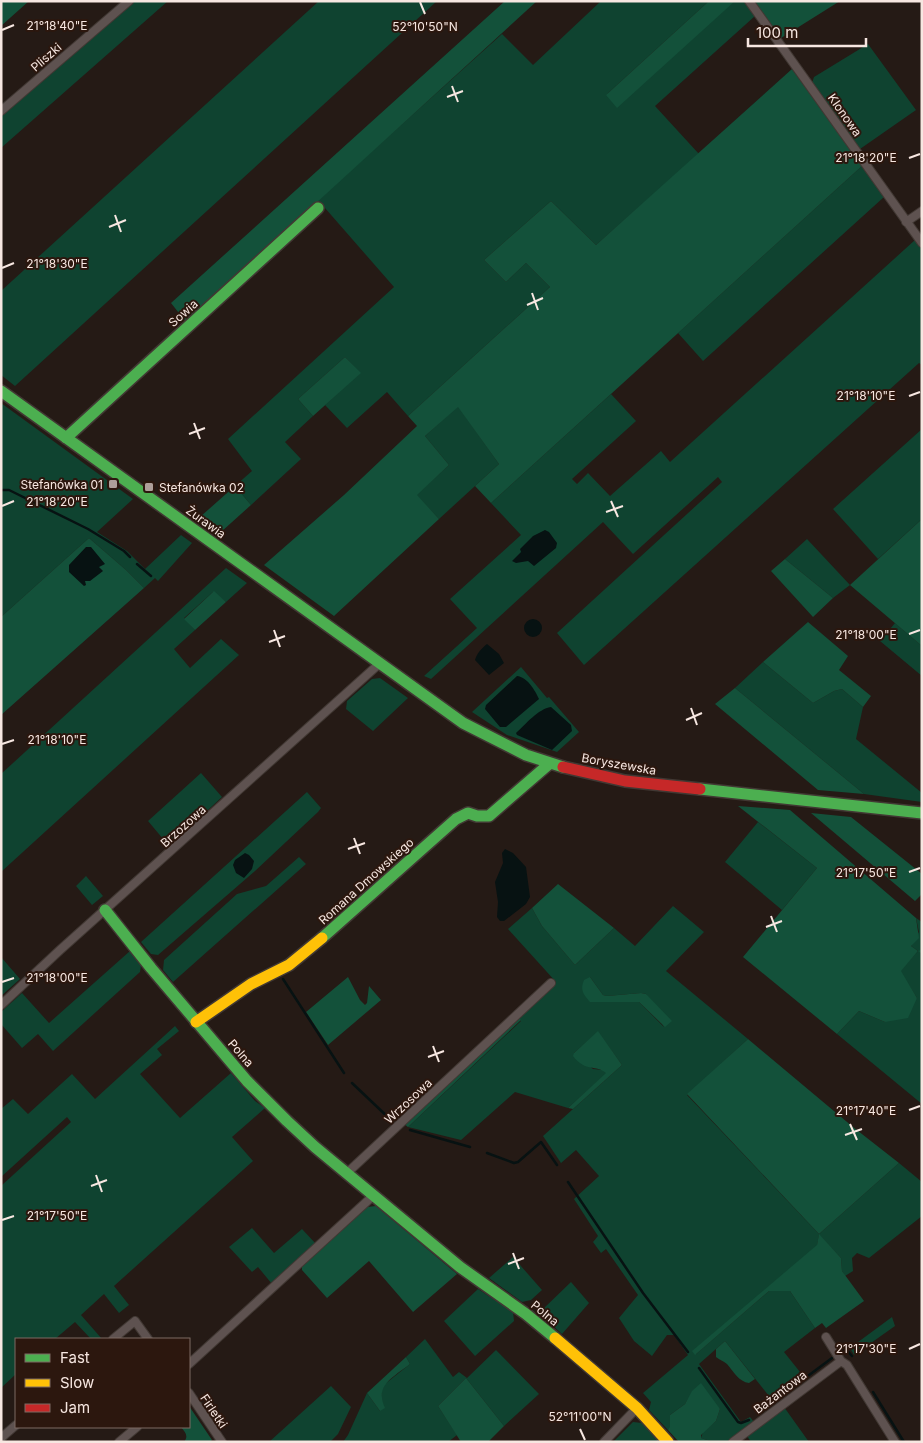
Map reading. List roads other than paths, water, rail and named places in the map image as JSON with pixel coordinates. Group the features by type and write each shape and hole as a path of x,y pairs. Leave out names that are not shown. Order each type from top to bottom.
{"street":[{"name":"Pliszki","path":"1,111 129,1"},
{"name":"Klonowa","path":"749,1 922,242"},
{"name":"Sowia","path":"66,438 318,208"},
{"path":"906,222 922,211"},
{"name":"Żurawia","path":"1,391 346,640"},
{"name":"Boryszewska","path":"346,640 463,723 506,746 549,764 624,781 922,812"},
{"name":"Brzozowa","path":"1,1005 379,664"},
{"name":"Romana Dmowskiego","path":"196,1022 251,984 290,965 456,819 468,813 477,816 489,816 549,764"},
{"name":"Polna","path":"106,910 196,1022 247,1081 287,1121 347,1174 460,1267 526,1314 637,1408 668,1442"},
{"name":"Wrzosowa","path":"347,1174 551,983"},
{"path":"190,1363 374,1195"},
{"path":"114,1338 135,1321 147,1338"},
{"path":"826,1337 840,1361 847,1365 895,1442"},
{"name":"Bażantowa","path":"733,1442 840,1361"},
{"name":"Firletki","path":"190,1394 222,1442"},
{"path":"604,1442 637,1408"},
{"path":"1,1438 15,1426"},
{"path":"119,1442 136,1428"}],"waterway":[{"path":"1,490 9,490 88,529 124,551 130,557"},
{"path":"137,564 151,576"},
{"path":"283,979 344,1073"},
{"path":"352,1083 392,1121"},
{"path":"410,1130 470,1147"},
{"path":"487,1153 514,1163 518,1162 541,1142 557,1165"},
{"path":"568,1182 643,1293 688,1352"},
{"path":"841,1351 846,1349 852,1356"},
{"path":"789,1390 832,1358"},
{"path":"699,1368 738,1422 741,1423 749,1420"},
{"path":"873,1392 904,1442"},
{"path":"761,1411 778,1398"}],"place":[{"name":"Stefanówka 01","path":"113,484"},
{"name":"Stefanówka 02","path":"149,487"}]}
